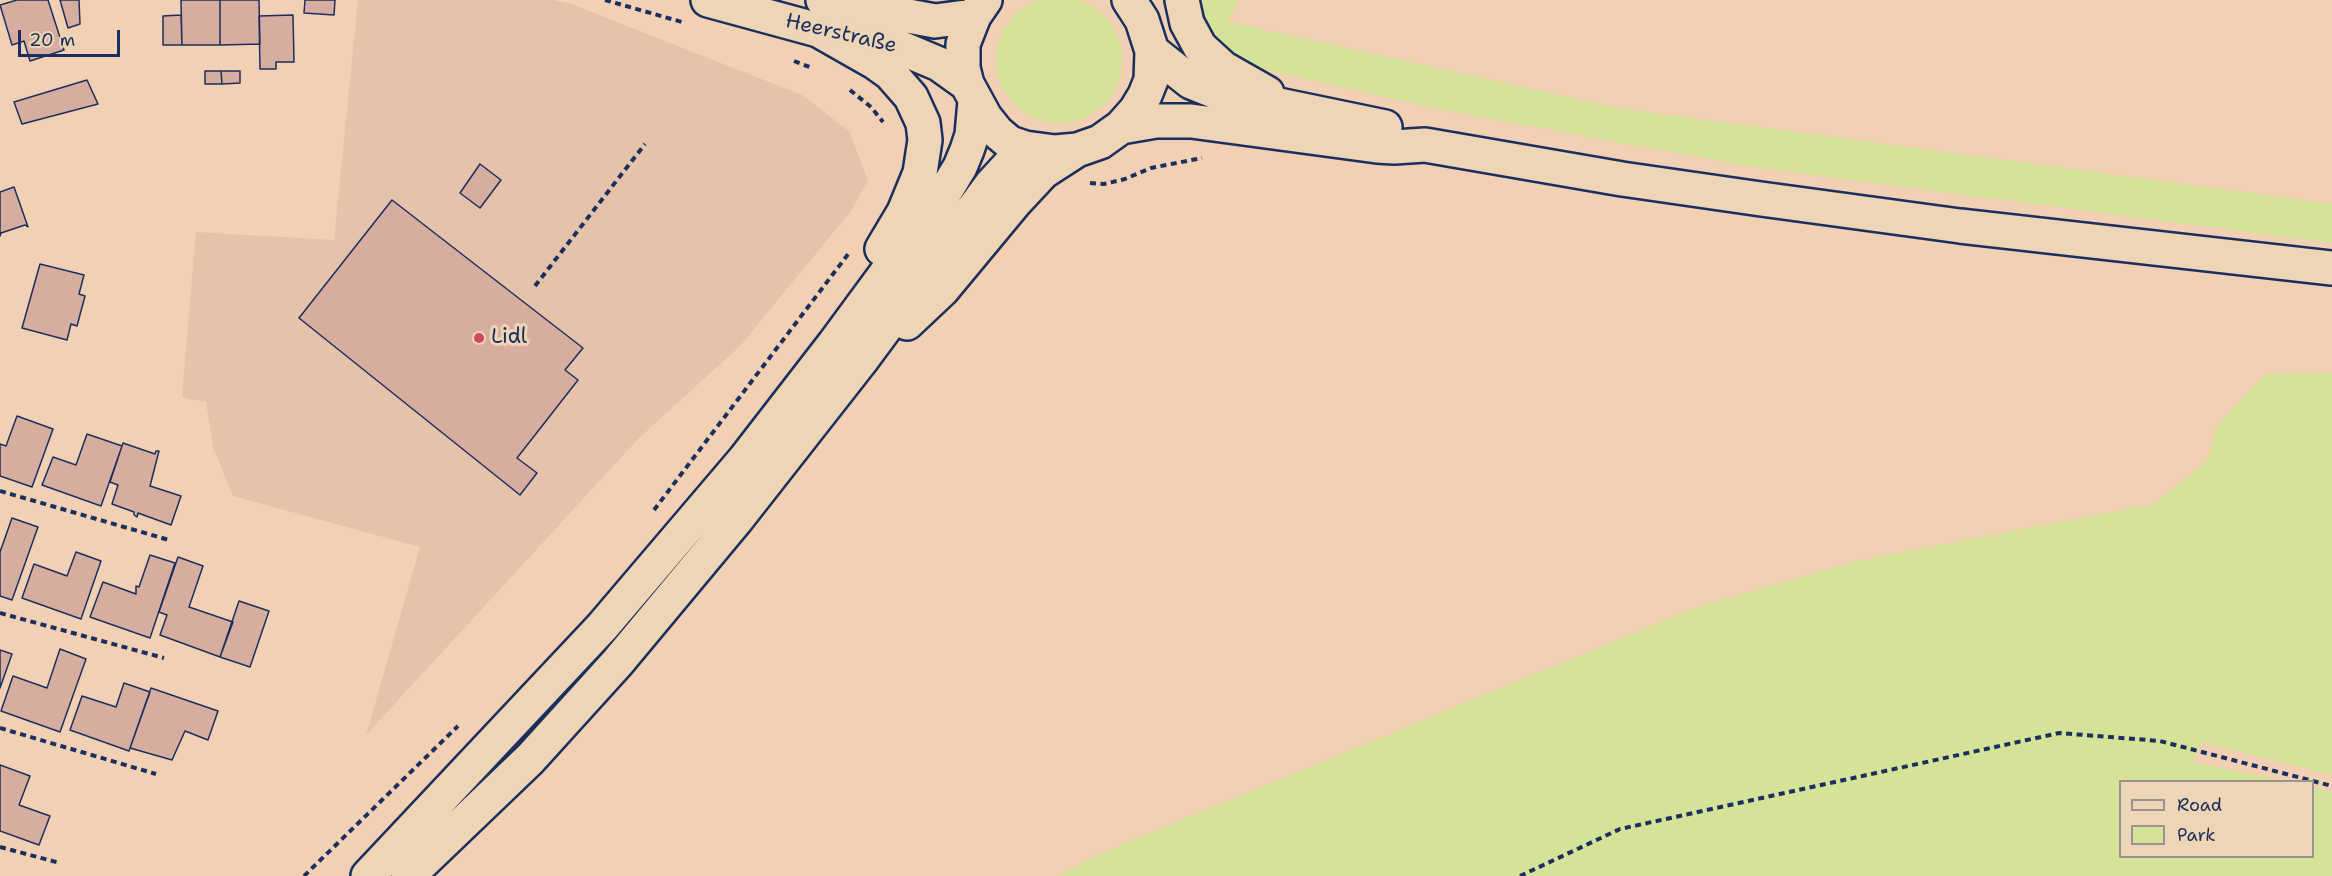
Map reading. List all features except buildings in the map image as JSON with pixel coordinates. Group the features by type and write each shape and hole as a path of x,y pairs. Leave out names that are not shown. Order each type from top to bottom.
{"main road":[{"name":"Heerstraße","path":"708,0 821,15 935,21 979,8"},
{"path":"1182,0 1192,34 1210,57 1238,77 1297,109"},
{"path":"848,351 928,305 1043,172 1077,150 1100,142 1120,127 1136,110 1151,80 1152,51 1139,7"},
{"path":"408,876 522,766 617,663 736,520 848,351 951,183 972,135 971,92 962,56 967,31 979,8"},
{"name":"Heerstraße","path":"821,15 939,64 971,92"},
{"path":"821,15 902,85 918,110 925,140 922,164 914,190 891,235 854,292 848,351"},
{"path":"1152,51 1198,86 1245,99 1386,127 1425,145"},
{"path":"971,92 997,132 1010,143 1025,148 1055,152 1077,150"},
{"path":"1120,127 1156,121 1191,121 1377,146 1425,145 1622,179 1960,226 2332,268"},
{"path":"368,876 602,627 1025,148"}],"path":[{"path":"606,0 682,22"},
{"path":"792,60 822,72"},
{"path":"842,85 871,107 886,126"},
{"path":"535,286 645,144"},
{"path":"1081,182 1104,184 1125,179 1151,168 1203,158"},
{"path":"647,519 856,244"},
{"path":"0,491 169,540"},
{"path":"0,613 164,658"},
{"path":"303,876 464,720"},
{"path":"0,728 156,774"},
{"path":"1520,876 1620,828 2060,733 2160,741 2309,780"},
{"path":"2314,781 2332,786"},
{"path":"0,847 60,863"}],"shaded area":[{"path":"358,0 553,0 569,3 802,95 849,131 868,180 851,211 740,346 639,438 366,735 420,547 233,496 213,447 206,402 182,397 196,232 334,240"}],"green space":[{"path":"1044,-1 1074,-1 1094,8 1111,25 1121,48 1121,72 1111,95 1094,112 1071,122 1047,122 1024,112 1007,95 997,72 997,48 1007,25 1024,8"},
{"path":"1198,0 1238,0 1228,22 1617,108 2332,204 2332,243 1754,167 1439,109 1255,67 1230,54 1215,39 1203,18"},
{"path":"2332,373 2332,775 2202,742 2193,762 2277,780 2119,780 2119,858 2314,858 2314,788 2332,792 2332,876 1058,876 1095,856 1695,608 1857,561 2154,504 2208,460 2216,428 2265,374"}],"place":[{"name":"Lidl","path":"479,338"}]}
